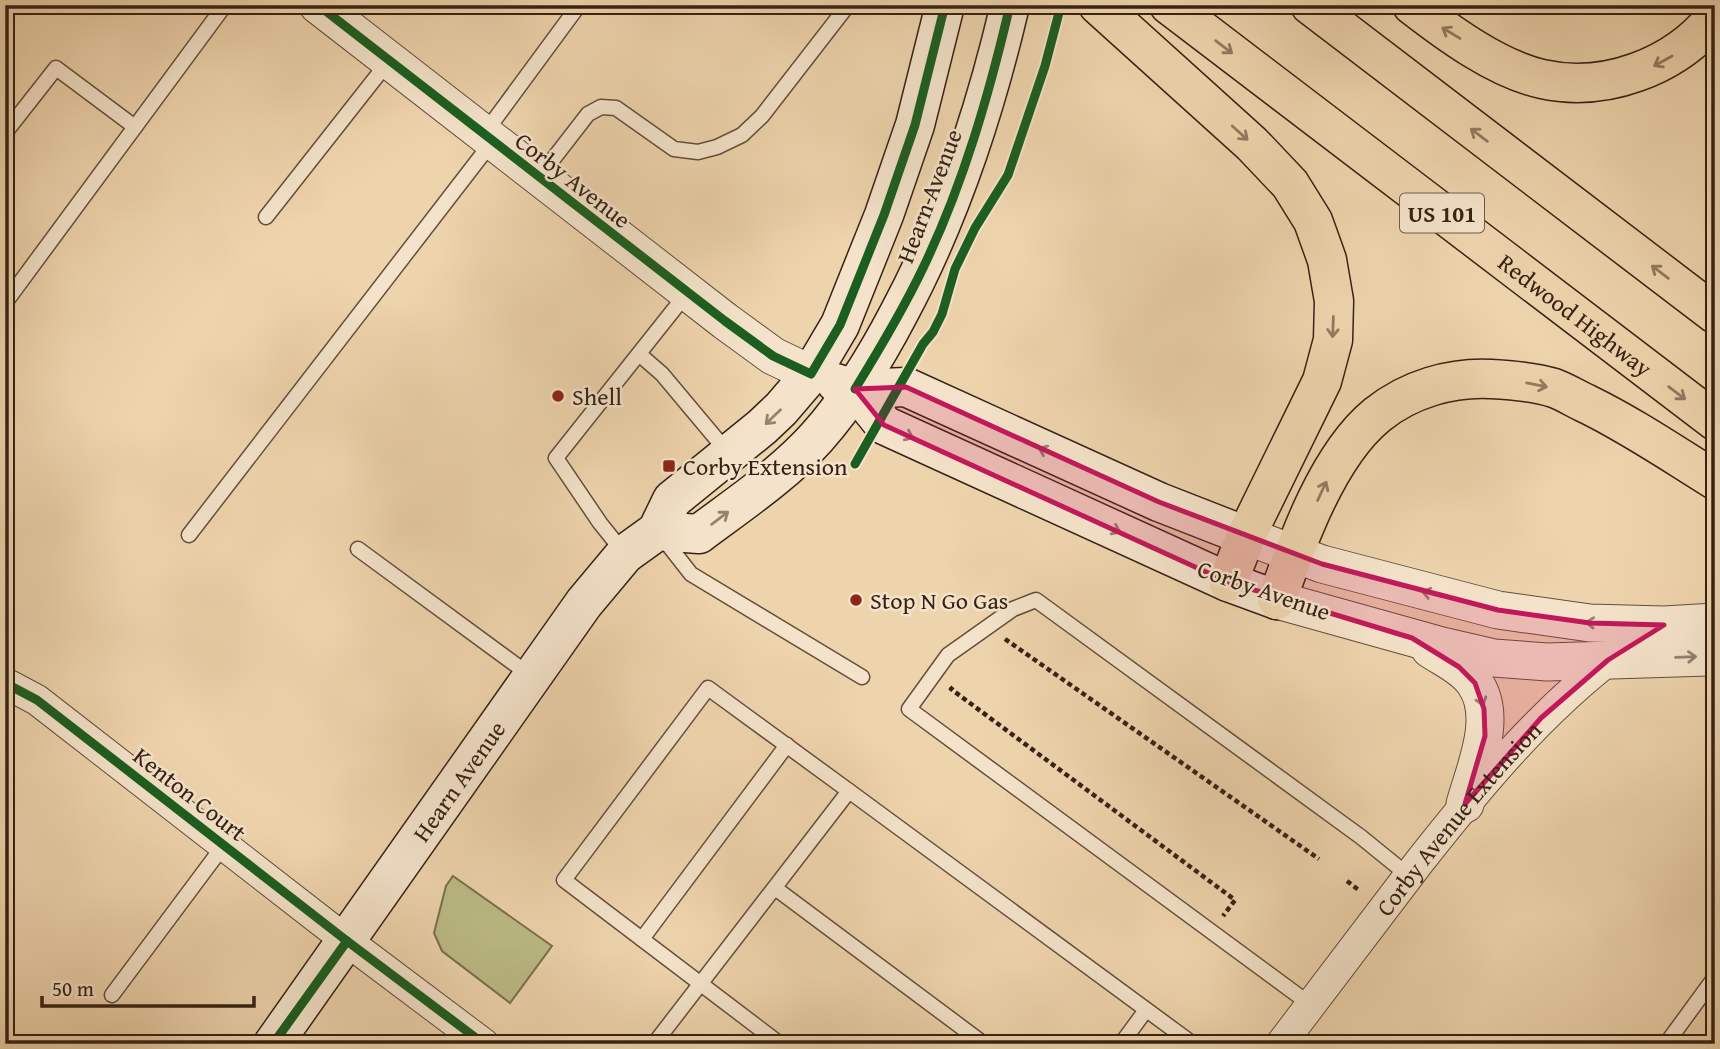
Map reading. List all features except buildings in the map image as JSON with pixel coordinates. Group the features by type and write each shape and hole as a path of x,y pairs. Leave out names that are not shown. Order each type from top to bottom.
{"highway":[{"path":"1098,5 1252,144 1290,184 1314,221 1327,260 1334,301 1333,327 1322,381 1246,536 1228,582"},
{"name":"Redwood Highway","path":"1169,5 1715,421"},
{"path":"1310,5 1715,314"},
{"path":"1412,5 1494,60 1543,79 1587,83 1651,68 1683,50 1715,17"},
{"path":"1277,600 1293,553 1326,482 1350,444 1377,415 1413,394 1443,382 1470,378 1511,380 1554,388 1620,421 1715,480"}],"main road":[{"name":"Hearn Avenue","path":"273,1044 584,603 625,554 657,531 672,500 781,410 811,374 840,325 884,215 915,125 944,5"},
{"name":"Hearn Avenue","path":"657,531 699,534 797,456 818,436 855,389 924,267 966,163 1006,22"},
{"name":"Corby Avenue","path":"811,374 855,389 906,387 1146,496 1246,536"},
{"name":"Corby Avenue","path":"855,389 884,425 1228,582 1277,600"}],"street":[{"name":"Corby Avenue","path":"318,5 687,293 773,356 811,374"},
{"name":"Corby Avenue","path":"1246,536 1356,574 1498,610 1590,623 1664,625 1715,622"},
{"name":"Corby Avenue","path":"1277,600 1494,658 1547,662 1709,657 1715,654"},
{"name":"Corby Avenue Extension","path":"1281,1044 1465,804 1541,718 1608,660 1631,643 1664,625"},
{"path":"1412,638 1459,667 1475,683 1485,709 1485,736 1465,804"},
{"name":"Kenton Court","path":"5,683 37,700 484,1044"}],"lane":[{"path":"5,303 225,5"},
{"path":"189,535 488,137 579,5"},
{"path":"538,178 588,114 601,107 616,107 674,149 698,152 717,147 742,135 762,116 848,5"},
{"path":"266,217 389,61"},
{"path":"5,133 56,68 135,127"},
{"path":"625,554 600,523 556,458 687,293"},
{"path":"639,354 662,374 729,455"},
{"path":"657,531 691,574 862,677"},
{"path":"358,549 531,677"},
{"path":"1311,1005 909,709 948,655 1013,609 1037,600 1361,837 1409,876"},
{"path":"780,1044 564,880 708,688 1192,1044"},
{"path":"642,939 787,745"},
{"path":"654,1044 849,791"},
{"path":"111,995 223,845"},
{"path":"775,887 984,1044"},
{"path":"1666,1044 1715,977"},
{"path":"1121,1044 1146,1010"}],"path":[{"path":"995,646 1004,638 1319,859"},
{"path":"959,679 951,689 1235,900 1212,932"},
{"path":"1347,881 1360,891"},
{"path":"353,1036 370,1044"}],"highlighted area":[{"path":"906,387 1159,502 1322,564 1498,610 1590,623 1664,625 1608,660 1541,718 1465,804 1485,736 1484,709 1475,683 1459,667 1412,638 1228,582 884,425 855,389"}],"green space":[{"path":"453,876 552,946 510,1003 442,951 434,933 446,886"}],"cycle path":[{"path":"318,5 725,321 773,356 811,374 840,325 884,215 915,125 945,5"},
{"path":"855,389 907,299 951,205 984,106 1010,5"},
{"path":"855,464 923,344 933,332 942,314 955,269 975,228 1008,175 1045,66 1061,5"},
{"path":"5,683 37,700 484,1044"},
{"path":"273,1044 347,941"}],"place":[{"name":"Shell","path":"558,396"},
{"name":"Corby Extension","path":"669,466"},
{"name":"Stop N Go Gas","path":"856,600"}]}
